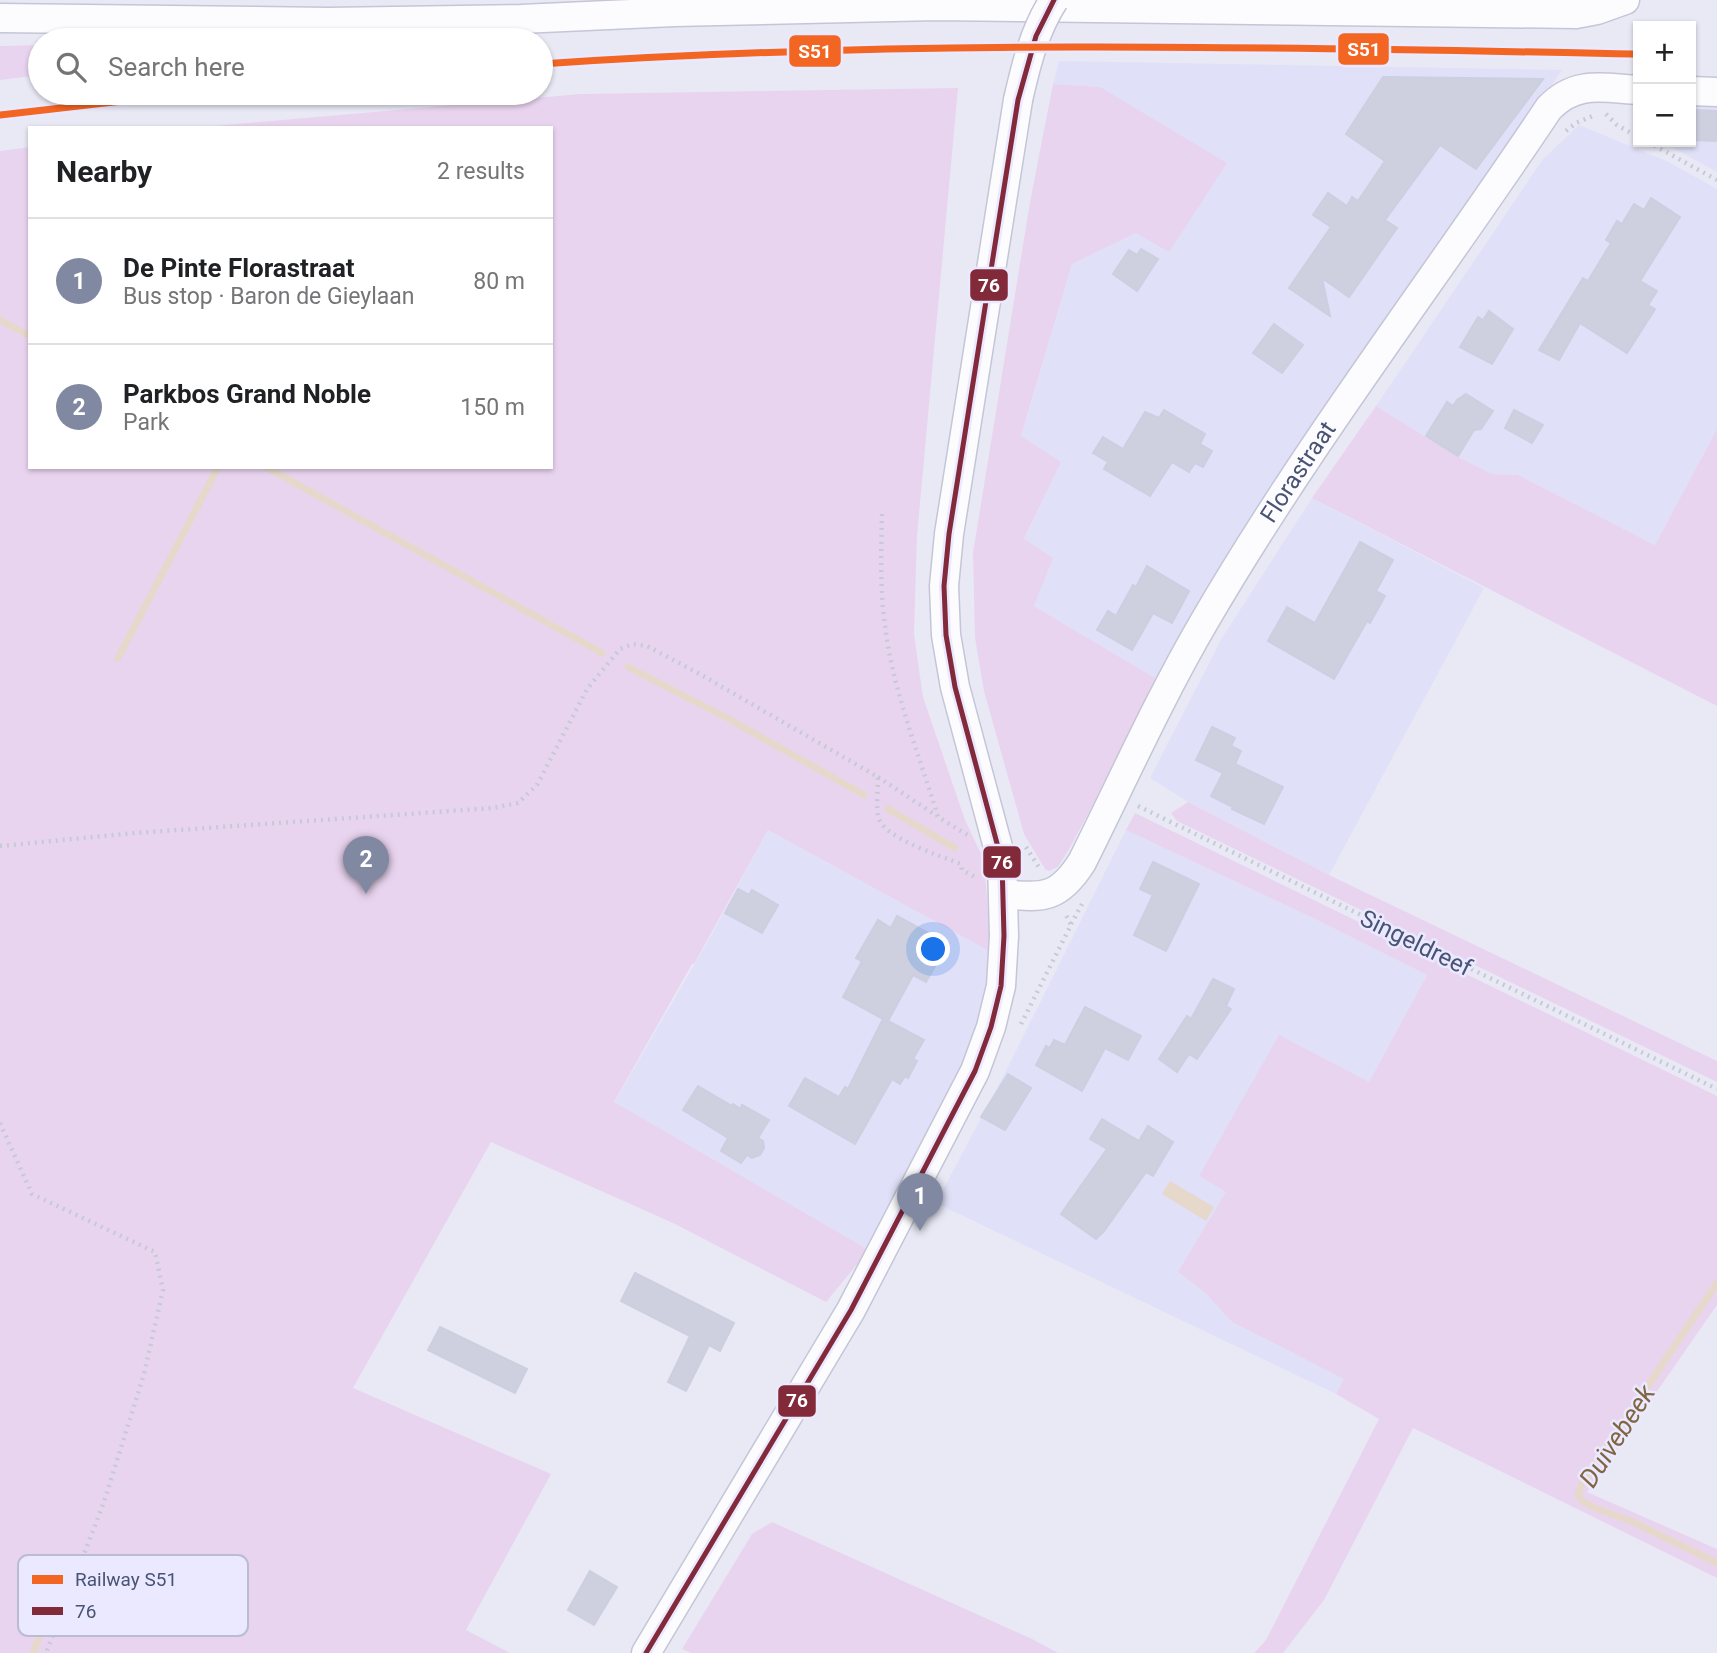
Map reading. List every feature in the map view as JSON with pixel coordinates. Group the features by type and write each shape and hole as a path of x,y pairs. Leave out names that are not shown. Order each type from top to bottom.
{"street":[{"path":"646,1653 851,1310 975,1071 991,1027 1001,986 1010,843 955,687 946,635 944,586 949,534 1018,100 1026,62 1036,34 1054,0"},
{"path":"0,18 328,22 985,3 1576,14 1625,0"},
{"name":"Florastraat","path":"1054,892 1071,879 1192,643 1265,523 1549,108 1569,91 1581,88 1633,90"},
{"path":"1696,91 1717,92"},
{"path":"1005,894 1054,892"}],"path":[{"path":"1557,138 1576,123 1615,106"},
{"path":"1657,147 1717,180"},
{"path":"882,514 881,578 885,626 893,671 938,817"},
{"path":"0,846 135,833 481,809 518,803 537,785 597,674 620,649 633,644 647,646 698,673 878,777 965,834 1010,843 1054,892"},
{"path":"878,777 878,818 886,829 926,850 961,864 962,870 1005,894"},
{"name":"Singeldreef","path":"1116,795 1717,1088"},
{"path":"1071,925 1083,901"},
{"path":"0,1124 32,1194 155,1252 163,1290 144,1374 104,1502 84,1555"},
{"path":"46,1653 53,1636"}],"shaded area":[{"path":"28,45 28,76 0,80 0,46"},
{"path":"1059,61 1562,70 1488,178 1160,681 1034,606 1052,558 1024,540 1061,462 1021,437 1072,264 1136,233 1100,87 1053,84"},
{"path":"1053,84 1100,87 1227,163 1169,252 1136,233 1072,264 1021,436 1061,462 1024,539 1053,558 1034,606 1160,681 1068,851 1058,867 1049,871 1045,869 1024,834 984,691 975,638 973,553 1030,202"},
{"path":"958,88 917,536 914,634 923,697 965,820 984,860 991,952 768,830 614,1102 869,1250 826,1302 673,1223 491,1142 353,1388 551,1474 466,1630 510,1653 0,1653 0,151 28,147 28,469 553,469 553,126 214,126 454,105 553,105 553,96"},
{"path":"1696,102 1717,102 1717,172 1671,147 1696,147"},
{"path":"1579,125 1669,162 1717,189 1717,429 1655,545 1518,475 1492,474 1458,457 1376,406 1543,159"},
{"path":"1376,406 1458,457 1492,474 1518,475 1655,545 1717,429 1717,706 1312,498"},
{"path":"1312,498 1484,588 1329,875 1188,802 1150,778 1222,638"},
{"path":"1188,802 1329,875 1717,1061 1717,1082 1177,821 1171,813"},
{"path":"1135,813 1717,1096 1717,1305 1587,1492 1717,1549 1717,1578 1413,1428 1324,1600 1283,1653 1254,1653 1266,1640 1379,1419 1336,1394 1344,1379 1232,1322 1204,1292 1178,1272 1226,1192 1199,1176 1279,1035 1369,1082 1427,975 1126,830"},
{"path":"768,830 991,952 981,1010 963,1062 869,1250 614,1103 713,932"},
{"path":"1126,830 1427,975 1369,1082 1237,1111 1200,1176 1227,1192 1179,1273 1204,1292 1232,1322 1345,1379 1336,1394 936,1203 1007,1069"},
{"path":"1170,1181 1214,1207 1206,1221 1162,1194"},
{"path":"772,1522 1058,1653 691,1653 682,1649 752,1534"}],"building":[{"path":"1383,77 1543,79 1476,169 1440,145 1385,220 1397,228 1349,297 1322,278 1330,316 1289,288 1331,227 1313,215 1328,193 1347,206 1352,197 1358,201 1385,161 1346,134"},
{"path":"1696,110 1717,111 1717,141 1696,140"},
{"path":"1651,198 1680,217 1640,281 1657,291 1648,305 1655,309 1627,353 1580,323 1559,360 1539,350 1583,278 1588,281 1611,243 1606,240 1617,221 1622,224 1634,204 1644,210"},
{"path":"1141,249 1158,259 1137,291 1113,274 1129,250 1137,255"},
{"path":"1489,311 1513,329 1492,364 1460,347 1478,317 1483,320"},
{"path":"1274,324 1303,345 1282,373 1253,353"},
{"path":"1466,394 1493,411 1481,429 1474,430 1458,456 1426,436 1447,402 1453,406"},
{"path":"1164,410 1205,434 1200,444 1212,451 1203,467 1195,463 1189,472 1172,462 1150,496 1104,469 1108,462 1093,453 1103,437 1123,449 1145,412 1159,418"},
{"path":"1514,410 1543,425 1532,443 1505,428"},
{"path":"1360,542 1393,560 1376,591 1385,596 1370,623 1367,621 1334,679 1268,641 1287,607 1315,623"},
{"path":"1147,566 1189,591 1172,623 1153,613 1132,650 1097,630 1108,611 1116,616"},
{"path":"1212,727 1235,738 1231,746 1241,751 1235,764 1283,787 1264,824 1211,796 1223,773 1196,760"},
{"path":"1153,862 1199,884 1166,951 1134,935 1153,895 1140,889"},
{"path":"738,889 749,895 752,890 778,905 762,933 725,913"},
{"path":"897,916 939,939 936,945 945,949 926,982 913,975 888,1021 924,1040 913,1059 917,1061 908,1078 905,1076 900,1084 892,1079 855,1144 789,1106 805,1078 839,1097 845,1087 848,1089 883,1019 843,997 862,961 856,958 878,920 891,928"},
{"path":"1213,979 1234,989 1226,1006 1231,1009 1197,1059 1189,1054 1177,1072 1159,1059 1187,1016 1191,1019"},
{"path":"1085,1007 1141,1036 1128,1060 1105,1048 1082,1091 1036,1065 1046,1046 1050,1048 1054,1040 1065,1045"},
{"path":"1008,1074 1031,1088 1005,1130 981,1117"},
{"path":"698,1086 732,1106 733,1104 740,1109 742,1105 769,1120 758,1138 763,1141 764,1148 760,1155 752,1158 747,1155 741,1163 721,1151 728,1138 683,1110"},
{"path":"1102,1119 1139,1141 1148,1126 1173,1142 1153,1176 1146,1172 1096,1239 1061,1214 1107,1149 1090,1139"},
{"path":"635,1273 734,1323 720,1351 709,1345 686,1391 668,1382 690,1336 621,1301"},
{"path":"440,1327 527,1369 515,1393 428,1350"},
{"path":"590,1571 617,1587 594,1625 568,1610"}],"waterway":[{"path":"0,320 28,335"},
{"path":"118,658 217,469"},
{"path":"270,469 602,653"},
{"path":"628,667 727,718 864,795"},
{"path":"888,809 955,848"},
{"name":"Duivebeek","path":"1717,1283 1582,1484 1578,1494 1582,1501 1595,1508 1631,1521 1717,1563"},
{"path":"33,1653 40,1636"}],"rail line":[{"name":"S51","path":"553,63 678,56 952,48 1227,47 1633,54"},
{"name":"S51","path":"0,115 87,105"}],"transit line":[{"name":"76","path":"646,1653 851,1310 975,1071 991,1027 1001,986 1004,936 1002,862 955,687 946,635 944,586 949,534 1018,100 1036,36 1054,0"}],"place":[{"name":"Parkbos Grand Noble","path":"366,894"},
{"name":"De Pinte Florastraat","path":"920,1231"}]}
